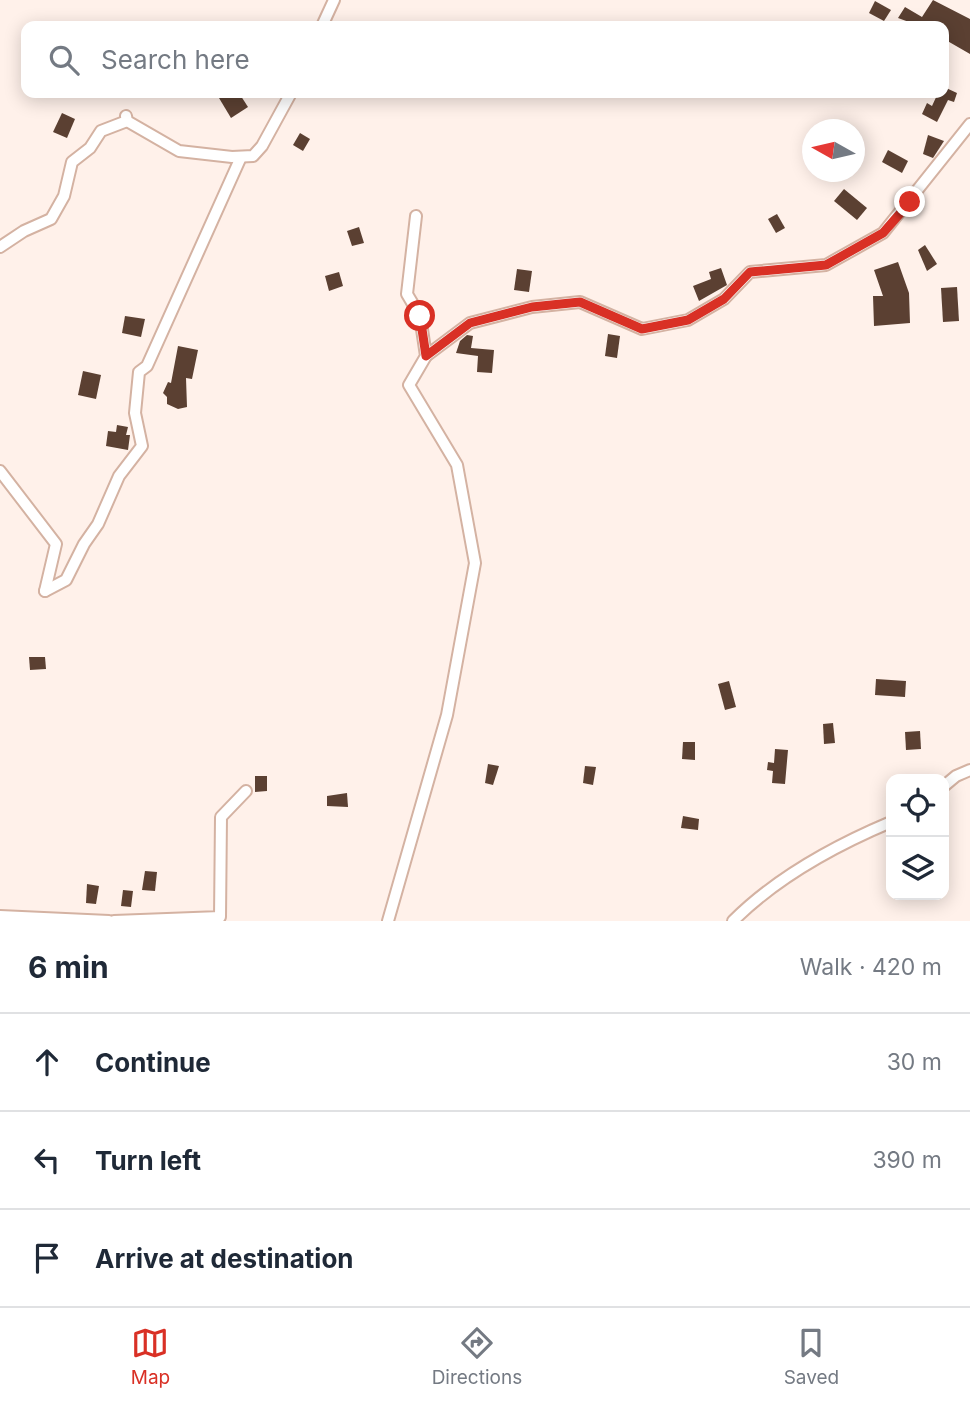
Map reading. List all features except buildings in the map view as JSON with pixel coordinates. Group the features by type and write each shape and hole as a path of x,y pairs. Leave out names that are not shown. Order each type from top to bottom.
{"street":[{"path":"324,21 334,0"},
{"path":"0,247 24,231 51,219 64,196 72,162 90,148 101,131 126,118 179,150 253,156 262,146 288,98"},
{"path":"388,921 447,715 475,563 457,465 409,385 426,356 470,323 532,307 580,302 642,329 688,320 724,299 750,272 826,265 883,233 970,124"},
{"path":"0,471 56,544 46,591 66,580 84,544 98,524 119,476 142,446 135,413 139,372 147,366 241,157"},
{"path":"416,216 407,294 420,316 426,356"},
{"path":"949,782 970,770"},
{"path":"0,916 111,921 220,918 221,817 246,791"},
{"path":"733,921 752,902 841,843 886,824"}],"route":[{"path":"420,316 426,356 470,323 532,307 580,302 642,329 688,320 724,299 750,272 826,265 883,233 910,202"}]}
